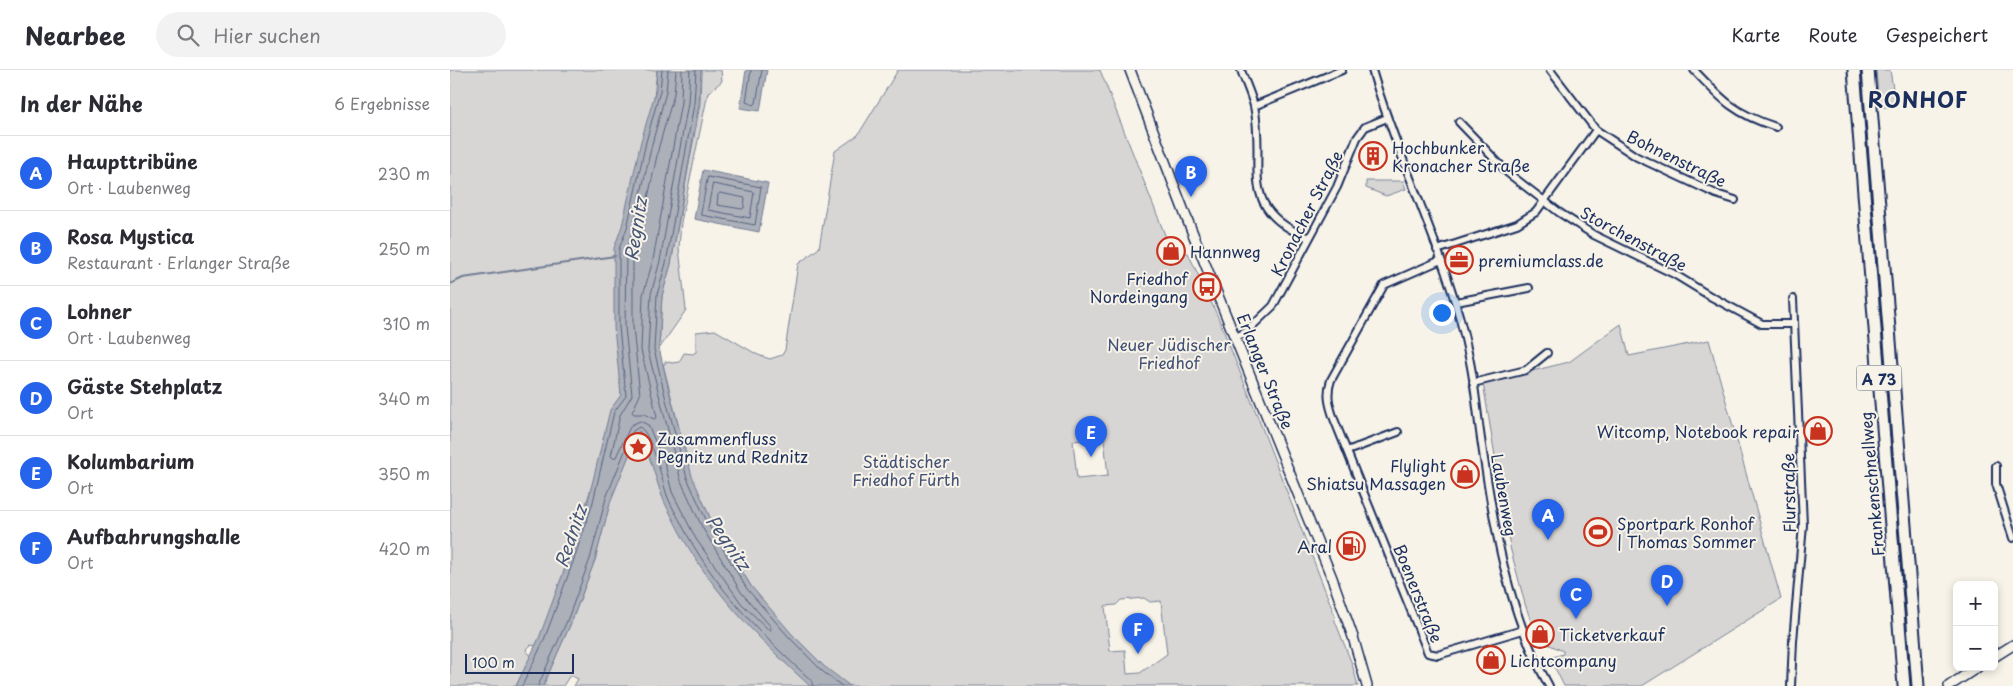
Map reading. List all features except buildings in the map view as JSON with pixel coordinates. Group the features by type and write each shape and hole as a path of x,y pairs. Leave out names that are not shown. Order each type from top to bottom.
{"highway":[{"name":"Frankenschnellweg","path":"1854,70 1904,686"},
{"name":"Frankenschnellweg","path":"1868,70 1918,686"}],"main road":[{"name":"Erlanger Straße","path":"1130,70 1182,206 1346,613 1367,686"},
{"path":"1998,654 2013,645"},
{"path":"1949,686 1972,671"}],"street":[{"path":"1241,70 1254,106 1257,141 1257,182 1261,199 1274,218 1291,231 1309,238"},
{"path":"1254,106 1342,70"},
{"path":"1372,70 1387,118"},
{"name":"Bohnenstraße","path":"1550,70 1596,130 1637,157 1716,194 1735,200"},
{"path":"1694,70 1721,100 1748,117 1776,127"},
{"name":"Kronacher Straße","path":"1236,337 1246,332 1273,306 1341,180 1357,138 1365,127 1387,118"},
{"name":"Laubenweg","path":"1387,118 1456,302 1470,357 1500,544 1524,630 1549,686"},
{"name":"Storchenstraße","path":"1459,122 1508,173 1544,201 1594,235 1674,274 1762,324 1793,324"},
{"path":"1437,250 1517,224 1536,212 1596,130"},
{"name":"Boenerstraße","path":"1441,260 1384,285 1332,380 1328,389 1328,399 1428,653 1438,655 1524,630"},
{"path":"1456,302 1529,288"},
{"name":"Flurstraße","path":"1791,686 1803,525 1802,462 1793,299"},
{"path":"1473,383 1526,370 1547,353"},
{"path":"1347,451 1398,432"},
{"path":"1996,466 1996,484 2013,538"}],"green space":[{"path":"450,70 657,70 621,395 568,560 540,638 535,646 531,645 526,650 531,656 516,686 450,686"},
{"path":"701,70 721,70 722,81 708,93 681,222 679,248 686,310 659,349 662,295 671,264 700,104"},
{"name":"Städtischer Friedhof Fürth","path":"898,70 1100,70 1167,240 1168,248 1184,247 1185,253 1188,253 1218,317 1334,613 1335,621 1352,664 1358,686 574,686 578,679 570,675 563,686 543,686 571,623 595,560 611,499 639,430 654,468 662,496 751,586 712,522 691,476 663,364 665,364 665,361 679,362 684,353 693,354 696,352 696,332 715,330 758,355 770,359 782,355 785,350 798,264 819,248 835,151 858,135","holes":["1104,438 1108,476 1077,479 1073,441","1144,598 1150,602 1161,601 1167,654 1140,673 1127,674 1125,650 1110,651 1105,606 1116,605 1121,600"]},
{"path":"1876,70 1890,70 1896,107 1879,107"},
{"path":"1366,181 1403,181 1406,189 1386,196 1366,188"},
{"path":"1621,324 1629,356 1709,340 1781,599 1642,686 1564,686 1550,658 1563,654 1563,651 1547,642 1539,644 1525,604 1510,547 1483,383 1569,362"}],"water":[{"name":"Regnitz","path":"657,70 701,70 699,104 671,264 662,296 659,348 692,476 712,522 751,586 791,633 825,667 850,686 810,686 752,630 718,590 688,546 663,499 639,431 611,500 595,560 571,623 543,686 516,686 539,638 568,560 587,505 610,410 621,395 614,328 614,248 622,226 641,141 656,90"},
{"path":"746,70 767,70 760,111 740,108"},
{"path":"703,170 768,183 759,232 694,219"}],"waterway":[{"name":"Regnitz","path":"450,284 463,278 615,256"}],"place":[{"name":"Hochbunker Kronacher Straße","path":"1373,156"},
{"name":"Rosa Mystica","path":"1191,197"},
{"name":"Hannweg","path":"1171,251"},
{"name":"premiumclass.de","path":"1459,260"},
{"name":"Friedhof Nordeingang","path":"1207,287"},
{"name":"Witcomp, Notebook repair","path":"1818,431"},
{"name":"Zusammenfluss Pegnitz und Rednitz","path":"638,447"},
{"name":"Kolumbarium","path":"1091,457"},
{"name":"Flylight Shiatsu Massagen","path":"1465,474"},
{"name":"Sportpark Ronhof | Thomas Sommer","path":"1598,532"},
{"name":"Haupttribüne","path":"1548,540"},
{"name":"Aral","path":"1351,546"},
{"name":"Gäste Stehplatz","path":"1667,606"},
{"name":"Lohner","path":"1576,619"},
{"name":"Ticketverkauf","path":"1540,634"},
{"name":"Aufbahrungshalle","path":"1138,654"},
{"name":"Lichtcompany","path":"1491,660"}],"district":[{"name":"RONHOF","path":"1918,99"}],"park label":[{"name":"Neuer Jüdischer Friedhof","path":"1169,353"}],"water label":[{"name":"Rednitz","path":"570,536"},
{"name":"Pegnitz","path":"729,542"}]}
